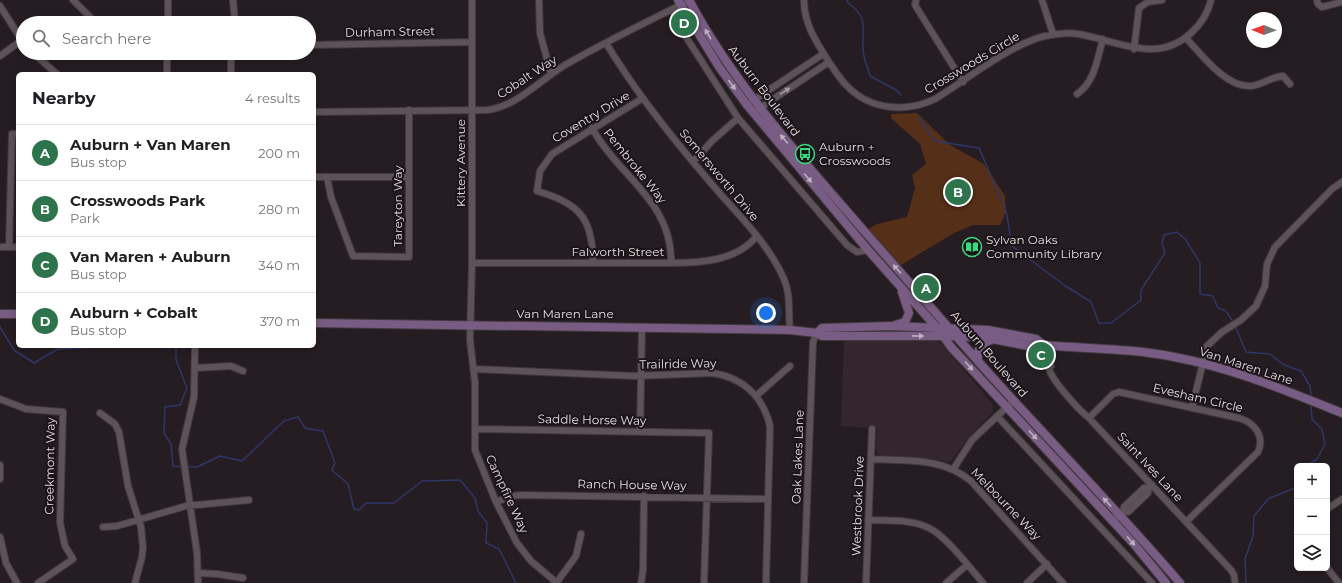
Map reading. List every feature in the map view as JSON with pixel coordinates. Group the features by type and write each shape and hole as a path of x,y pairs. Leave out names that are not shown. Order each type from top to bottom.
{"main road":[{"name":"Auburn Boulevard","path":"689,1 716,46 754,100 756,110 868,250 1006,407 1113,521 1166,583"},
{"name":"Auburn Boulevard","path":"680,3 719,67 747,105 756,110 805,163 1014,402 1121,513 1180,583"},
{"path":"891,326 905,322 909,314 898,284"},
{"path":"0,314 16,314"},
{"name":"Van Maren Lane","path":"316,323 470,326 642,326 790,330 817,333 822,336 944,336 953,332 988,330 1036,339 1044,344"},
{"path":"851,336 855,331 874,330 876,326"},
{"name":"Van Maren Lane","path":"817,333 822,328 891,326 938,329 1034,347 1044,344 1138,352 1203,363 1250,377 1342,411"},
{"path":"978,361 978,352 981,344 993,339"}],"street":[{"path":"73,0 89,16"},
{"path":"168,0 168,16"},
{"path":"234,0 235,16"},
{"name":"Kittery Avenue","path":"470,326 473,110 472,0"},
{"path":"539,0 540,33 551,74"},
{"name":"Crosswoods Circle","path":"804,0 805,13 809,28 829,62 842,80 852,91 873,103 887,107 902,108 927,103 1024,43 1053,34 1079,34 1146,50 1163,48 1186,38 1201,22 1211,0"},
{"path":"1042,0 1053,34"},
{"path":"1134,48 1139,8 1148,2 1162,0"},
{"path":"1317,0 1318,4 1322,7 1341,1"},
{"name":"Cobalt Way","path":"316,112 487,110 502,107 551,74 606,43 672,10 680,3 689,1"},
{"path":"914,2 962,82"},
{"path":"0,6 16,31"},
{"path":"672,10 686,38 738,118 847,245 857,252 868,250"},
{"path":"1186,38 1218,72 1234,82 1251,86 1274,76 1283,76 1290,84"},
{"path":"1077,94 1086,87 1092,77 1103,39"},
{"name":"Durham Street","path":"316,45 472,42"},
{"name":"Somersworth Drive","path":"606,43 643,98 693,162 773,258 784,279 789,295 790,330"},
{"path":"0,56 16,45"},
{"path":"747,105 824,54"},
{"path":"41,60 54,72"},
{"path":"167,60 167,72"},
{"path":"231,72 232,60"},
{"path":"756,110 829,62"},
{"name":"Coventry Drive","path":"593,263 590,235 581,215 565,200 536,191 539,175 546,160 558,149 643,98"},
{"name":"Tareyton Way","path":"327,177 331,197 353,256 409,257 409,110"},
{"path":"693,162 712,141 738,118"},
{"name":"Pembroke Way","path":"592,128 603,146 660,214 668,233 671,250 671,263"},
{"path":"9,247 12,134 16,134"},
{"path":"316,177 409,177"},
{"path":"1192,408 1207,346 1222,332 1241,320 1256,306 1265,286 1267,264 1275,247 1332,189 1342,182"},
{"name":"Falworth Street","path":"472,263 671,263 716,259 750,244 756,236"},
{"path":"0,247 16,247"},
{"name":"Campfire Way","path":"470,326 470,347 476,383 475,450 477,459 511,534 523,552 557,583"},
{"path":"640,432 642,326"},
{"name":"Oak Lakes Lane","path":"804,583 813,342 817,333"},
{"path":"195,348 194,397 183,439 183,460 190,505 198,583"},
{"path":"195,368 231,366 242,371"},
{"path":"756,396 790,366"},
{"name":"Saint Ives Lane","path":"1051,366 1049,368 1050,375 1075,405 1089,418 1150,487 1186,522 1231,570 1234,575 1235,583"},
{"name":"Trailride Way","path":"474,369 640,376 713,373 724,375 742,383 756,396 764,407 770,426 766,583"},
{"name":"Evesham Circle","path":"1089,418 1113,394 1119,392 1239,418 1250,422 1260,434 1261,446 1258,452 1186,522"},
{"name":"Creekmont Way","path":"0,399 9,404 26,409 63,412 60,523 62,538 73,559 38,583"},
{"path":"954,468 972,440 996,416 1014,402"},
{"path":"100,413 115,424 119,432 128,486 139,520 143,547 135,583"},
{"path":"996,416 1152,583"},
{"name":"Saddle Horse Way","path":"475,429 709,433 708,497"},
{"name":"Westbrook Drive","path":"866,583 872,429"},
{"name":"Melbourne Way","path":"871,460 930,462 954,468 971,481 1048,564 1063,583"},
{"path":"0,465 0,479"},
{"path":"1113,521 1121,513 1128,512 1148,493 1150,487"},
{"name":"Ranch House Way","path":"496,502 511,496 522,495 768,499"},
{"path":"641,583 643,570 644,496"},
{"path":"704,583 708,497"},
{"path":"1330,507 1342,499"},
{"path":"104,527 117,526 190,505 249,500"},
{"path":"868,520 918,524 929,528 939,535 983,583"},
{"path":"557,583 576,556 581,534"},
{"path":"0,537 6,563 17,583"},
{"path":"1027,583 1048,564"},
{"path":"946,583 967,565"},
{"path":"1329,571 1339,583"},
{"path":"198,573 243,578"}],"shaded area":[{"path":"917,113 950,145 984,164 1005,196 1006,212 1000,225 973,225 954,233 901,265 868,229 877,224 907,217 915,188 912,175 926,164 920,144 891,118 891,114"},
{"path":"844,340 937,341 941,343 993,405 993,412 974,431 950,462 925,458 880,456 876,451 877,428 841,426"}],"waterway":[{"path":"847,0 862,18 863,52 870,76 896,90 901,95"},
{"path":"919,117 935,141 979,148 1006,210 1012,246 1064,285 1091,302 1099,323 1111,323 1141,300 1141,290 1165,253 1162,243 1164,235 1177,232 1186,240 1200,263 1200,294 1213,296 1218,308 1226,311 1232,320"},
{"path":"0,327 14,350 34,363 58,349 76,348"},
{"path":"1236,328 1246,352 1270,354 1284,365 1301,371 1310,386 1311,397"},
{"path":"176,348 176,360 187,388 180,405 165,407 164,433 171,444 173,466 183,467"},
{"path":"1311,405 1312,419 1322,429 1325,444 1317,459 1311,463"},
{"path":"187,467 197,467 220,456 242,461 284,421 298,417 305,428 323,431 335,463 332,470 348,484 354,509 359,510 366,503 394,503 422,481 460,480 475,498 478,511 487,523 486,543 499,549 516,583"},
{"path":"1246,583 1245,559 1253,536 1254,516 1268,499 1294,488"}],"place":[{"name":"Auburn + Cobalt","path":"684,23"},
{"name":"Auburn + Crosswoods","path":"805,154"},
{"name":"Crosswoods Park","path":"958,192"},
{"name":"Sylvan Oaks Community Library","path":"972,247"},
{"name":"Auburn + Van Maren","path":"926,288"},
{"name":"Van Maren + Auburn","path":"1041,355"}]}
